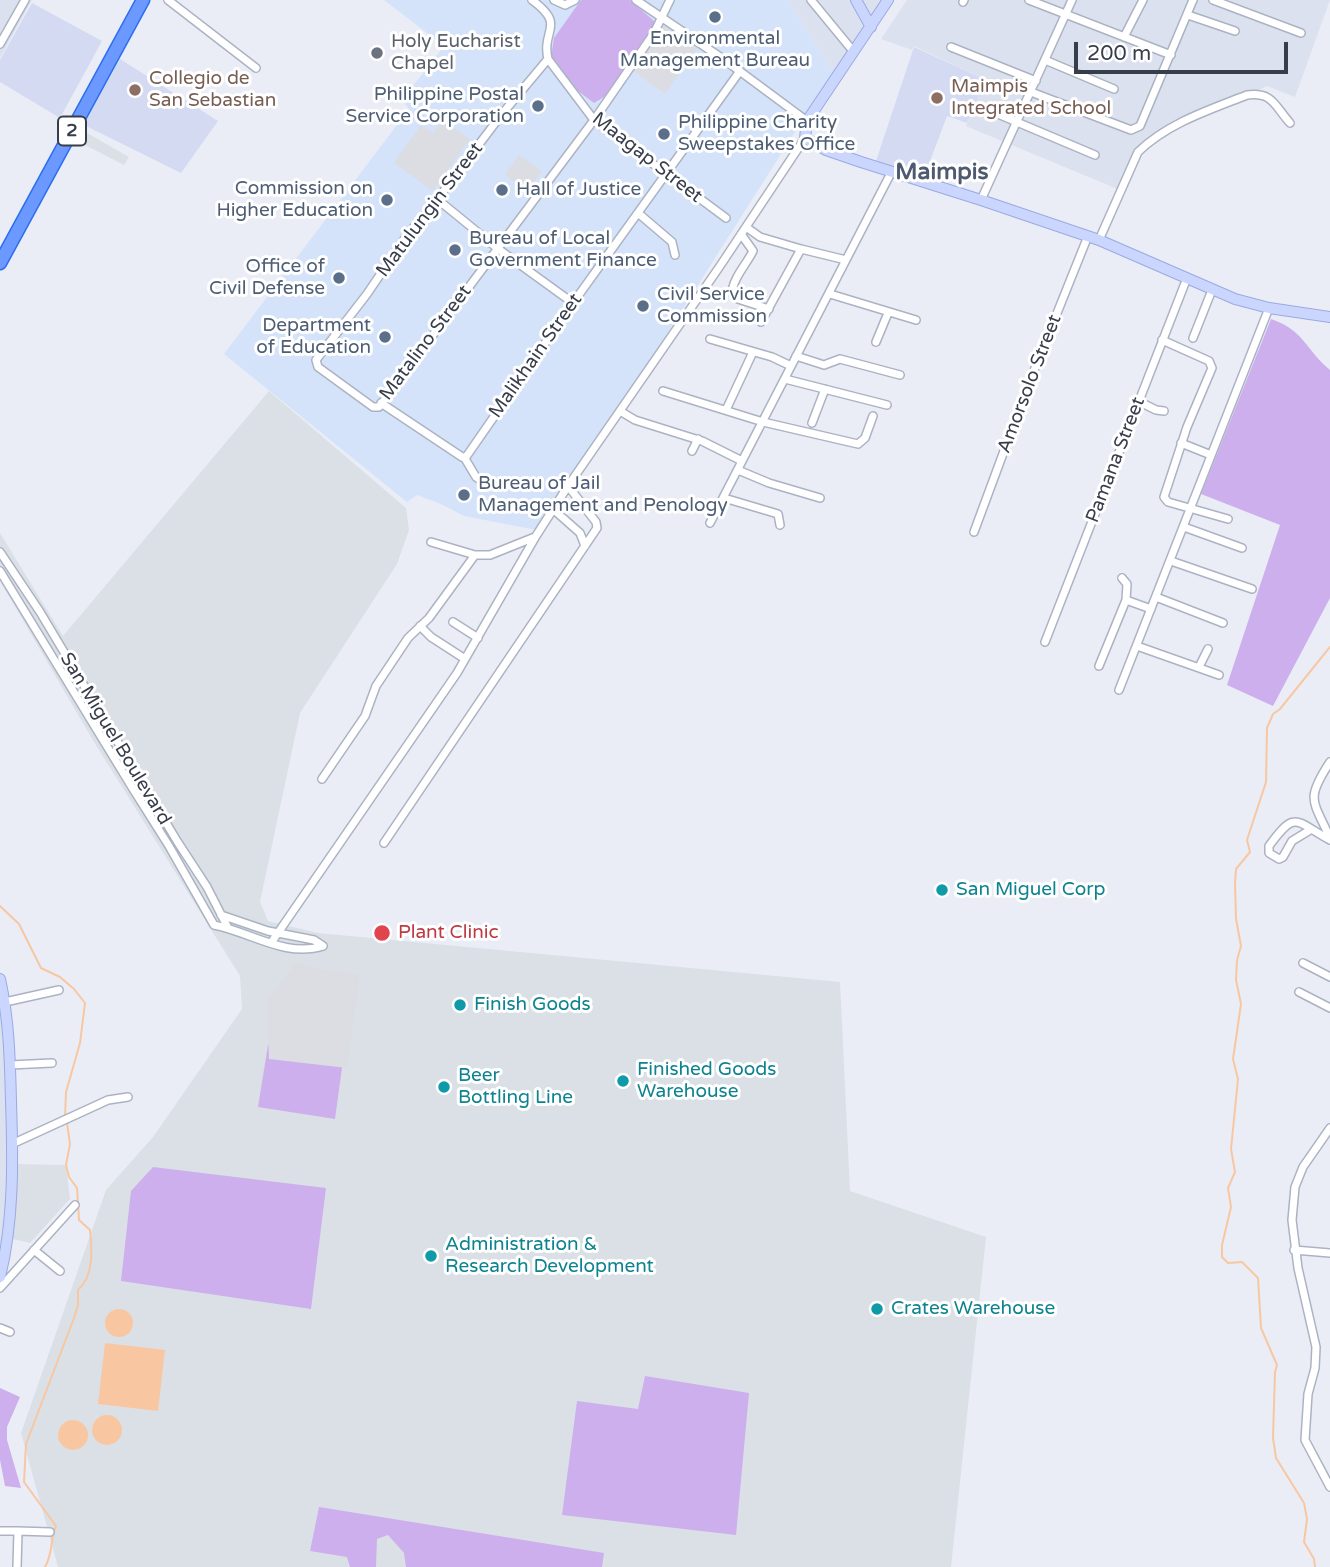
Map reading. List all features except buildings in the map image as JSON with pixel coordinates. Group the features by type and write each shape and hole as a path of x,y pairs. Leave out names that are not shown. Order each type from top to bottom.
{"highway":[{"name":"2","path":"0,263 143,0"}],"street":[{"path":"168,0 256,68"},
{"path":"532,0 545,10 550,19 548,59"},
{"path":"554,0 565,5 575,0"},
{"path":"636,0 740,71 807,121"},
{"name":"Matalino Street","path":"373,407 379,407 594,120 654,33 670,0"},
{"path":"811,0 853,51"},
{"path":"856,0 871,27"},
{"path":"271,943 465,659 568,486 805,138 807,121 888,0"},
{"path":"1029,0 1171,55"},
{"path":"981,200 1072,0"},
{"path":"1124,37 1143,0"},
{"path":"1031,92 1133,131 1140,126 1193,0"},
{"path":"1213,0 1301,33"},
{"path":"0,44 4,29 21,1"},
{"path":"1188,15 1235,31"},
{"path":"951,47 1036,81"},
{"name":"Maagap Street","path":"548,59 594,120 726,218"},
{"name":"Matulungin Street","path":"373,407 316,364 407,235 548,59"},
{"path":"1045,60 1114,89"},
{"name":"Malikhain Street","path":"464,457 740,71"},
{"path":"1099,240 1138,152 1148,142 1174,126 1247,95 1260,94 1271,100 1290,123"},
{"path":"986,109 1095,155"},
{"path":"805,138 826,150 1099,240 1235,299 1269,308 1330,317"},
{"path":"710,523 892,171"},
{"path":"437,199 497,248 573,303"},
{"path":"638,214 673,242 675,255"},
{"path":"743,231 846,260"},
{"path":"743,231 752,251 743,270 732,283 732,293 738,299 769,309"},
{"name":"Amorsolo Street","path":"974,532 1031,378 1088,236"},
{"path":"761,323 801,249"},
{"name":"Pamana Street","path":"1045,642 1186,278"},
{"path":"1193,338 1212,290"},
{"path":"830,294 916,320"},
{"path":"1119,690 1269,308"},
{"path":"876,342 888,313"},
{"path":"710,339 772,357 791,366"},
{"path":"1162,340 1209,361 1212,368 1181,443 1164,497 1168,502 1228,519"},
{"path":"726,410 753,352"},
{"path":"796,356 824,365 840,359 900,375"},
{"path":"785,379 887,405"},
{"path":"812,424 825,389"},
{"path":"663,391 763,422 858,444 865,438 873,416"},
{"path":"1138,401 1164,411"},
{"path":"381,403 464,457 476,477 487,484"},
{"path":"620,411 635,420 698,439 743,461"},
{"path":"692,451 698,439"},
{"path":"1181,443 1211,455"},
{"path":"738,470 769,483 820,498"},
{"path":"384,843 597,528 596,522 568,486"},
{"path":"724,498 778,514 779,525"},
{"path":"554,510 580,533 585,545"},
{"path":"1184,527 1242,548"},
{"path":"432,542 475,555 490,555 536,536"},
{"name":"San Miguel Boulevard","path":"0,552 40,612 207,887 228,928"},
{"path":"322,779 365,716 376,685 408,638 429,618 475,555"},
{"path":"1171,561 1252,589"},
{"name":"San Miguel Boulevard","path":"0,571 169,845 214,925 228,928"},
{"path":"6,580 14,574"},
{"path":"1099,666 1126,600 1127,584 1122,578"},
{"path":"1156,597 1223,623"},
{"path":"1126,600 1151,609"},
{"path":"30,621 40,612"},
{"path":"453,622 478,638"},
{"path":"420,626 431,637 465,659"},
{"path":"1137,646 1219,675"},
{"path":"1199,667 1208,649"},
{"path":"1330,762 1314,790 1313,798 1330,839"},
{"path":"133,789 143,784"},
{"path":"1310,830 1292,841 1283,857 1279,859 1269,853 1269,846 1290,822 1303,822 1310,830 1330,839"},
{"path":"208,913 278,933 314,940 323,946 309,951 282,948 228,928"},
{"path":"1303,963 1330,977"},
{"path":"0,979 5,1002 10,1065 12,1144 10,1212 0,1277"},
{"path":"5,1002 59,990"},
{"path":"1299,992 1330,1008"},
{"path":"10,1065 52,1063"},
{"path":"12,1144 108,1100 128,1097"},
{"path":"1330,1128 1303,1167 1295,1186 1292,1220 1294,1250 1316,1347 1315,1368 1308,1394 1305,1440 1330,1487"},
{"path":"0,1288 75,1205"},
{"path":"34,1250 60,1271"},
{"path":"1294,1250 1330,1254"},
{"path":"0,1328 10,1332"},
{"path":"0,1537 0,1531 50,1532"},
{"path":"17,1567 18,1531"}],"shaded area":[{"path":"0,0 32,0 0,58"},
{"path":"384,0 787,0 833,72 542,531 464,516 417,495 407,502 224,354 409,109 402,100 444,46"},
{"path":"581,0 630,0 654,21 655,27 604,97 594,103 578,91 551,57 554,38"},
{"path":"787,0 888,0 833,72"},
{"path":"907,0 1330,0 1295,97 1267,86 1141,147 1120,190 966,126 986,80 914,46 912,50 881,39"},
{"name":"Collegio de San Sebastian","path":"32,3 102,41 60,118 0,82 0,60"},
{"path":"663,25 697,48 665,94 632,70"},
{"name":"Maimpis Integrated School","path":"914,47 986,80 967,123 947,116 924,177 876,161"},
{"name":"Collegio de San Sebastian","path":"120,59 218,121 181,173 82,124"},
{"path":"443,120 470,139 433,191 394,163 421,125 433,133"},
{"path":"82,130 129,157 124,165 75,140"},
{"path":"519,155 542,171 528,191 505,175"},
{"path":"1271,319 1298,334 1330,370 1330,598 1273,706 1227,685 1280,525 1201,494"},
{"path":"269,391 406,508 409,530 397,564 300,713 260,902 268,921 318,933 840,982 850,1191 986,1237 951,1567 58,1567 21,1433 106,1190 153,1137 242,1009 240,976 94,742 0,581 0,533 63,636"},
{"path":"296,962 327,971 360,974 347,1068 269,1059 267,1002"},
{"path":"0,991 7,1032 9,1215 0,1267"},
{"path":"268,1045 344,1053 335,1119 258,1107"},
{"path":"15,1164 66,1165 70,1199 30,1243 8,1238"},
{"path":"153,1167 326,1188 311,1309 121,1281 131,1191"},
{"path":"119,1309 129,1313 133,1323 129,1333 119,1337 109,1333 105,1323 109,1313"},
{"path":"105,1343 165,1350 158,1411 98,1404"},
{"path":"645,1376 749,1393 736,1535 562,1515 577,1401 638,1409"},
{"path":"0,1388 20,1397 7,1427 7,1440 21,1488 5,1486 0,1460"},
{"path":"107,1415 117,1420 122,1430 117,1440 107,1445 97,1440 92,1430 97,1420"},
{"path":"73,1420 84,1424 88,1435 84,1446 73,1450 62,1446 58,1435 62,1424"},
{"path":"319,1507 604,1553 602,1567 406,1567 404,1553 388,1535 377,1539 376,1567 350,1567 347,1557 310,1551"}],"waterway":[{"path":"1315,1567 1314,1559 1304,1542 1307,1519 1304,1503 1276,1458 1273,1438 1277,1365 1261,1328 1258,1278 1242,1262 1228,1263 1222,1257 1222,1245 1231,1207 1228,1188 1235,1172 1231,1149 1238,1079 1233,1059 1241,1004 1236,980 1241,946 1236,919 1236,869 1250,852 1247,840 1266,782 1267,728 1273,714 1330,647"},
{"path":"0,906 19,924 41,968 60,977 85,1003 80,1043 66,1092 65,1117"},
{"path":"45,1567 56,1526 24,1482 26,1444 74,1318 78,1305 78,1290 87,1278 91,1254 90,1230 79,1220 77,1188 69,1177 66,1165 70,1144 67,1123"}],"place":[{"name":"Environmental Management Bureau","path":"715,17"},
{"name":"Holy Eucharist Chapel","path":"377,53"},
{"name":"Collegio de San Sebastian","path":"135,90"},
{"name":"Maimpis Integrated School","path":"937,98"},
{"name":"Philippine Postal Service Corporation","path":"538,106"},
{"name":"Philippine Charity Sweepstakes Office","path":"664,134"},
{"name":"Hall of Justice","path":"502,190"},
{"name":"Commission on Higher Education","path":"387,200"},
{"name":"Bureau of Local Government Finance","path":"455,250"},
{"name":"Office of Civil Defense","path":"339,278"},
{"name":"Civil Service Commission","path":"643,306"},
{"name":"Department of Education","path":"385,337"},
{"name":"Bureau of Jail Management and Penology","path":"464,495"},
{"name":"San Miguel Corp","path":"942,890"},
{"name":"Plant Clinic","path":"382,933"},
{"name":"Finish Goods","path":"460,1005"},
{"name":"Finished Goods Warehouse","path":"623,1081"},
{"name":"Beer Bottling Line","path":"444,1087"},
{"name":"Administration & Research Development","path":"431,1256"},
{"name":"Crates Warehouse","path":"877,1309"}],"district":[{"name":"Maimpis","path":"942,173"}]}
